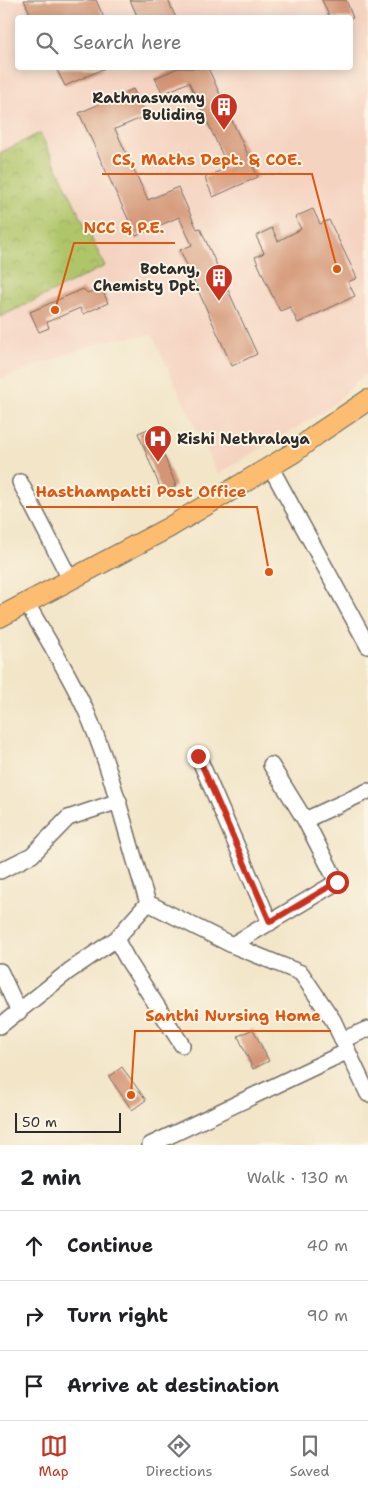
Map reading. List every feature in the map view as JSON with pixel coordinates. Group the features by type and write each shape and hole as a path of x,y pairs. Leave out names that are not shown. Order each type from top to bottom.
{"main road":[{"path":"0,617 168,528 293,453 368,400"}],"street":[{"path":"270,466 368,646"},
{"path":"20,482 70,579"},
{"path":"26,602 87,713 119,800 136,869 148,903 232,945 302,973 333,1020 368,1094"},
{"path":"198,756 270,922"},
{"path":"232,945 337,882 305,820 271,765"},
{"path":"305,820 368,790"},
{"path":"0,871 32,855 68,818 119,800"},
{"path":"0,1026 69,971 116,939 148,903"},
{"path":"116,939 182,1045"},
{"path":"0,971 19,1012"},
{"path":"150,1145 345,1045 368,1029"}],"shaded area":[{"path":"0,0 368,0 368,371 331,407 218,474 152,335 106,340 0,379"}],"green space":[{"path":"40,133 105,266 0,317 0,153"}],"building":[{"path":"24,0 96,0 103,15 31,15"},
{"path":"130,0 168,0 175,15 137,15"},
{"path":"322,0 346,0 352,15 329,15"},
{"path":"57,70 101,70 65,86"},
{"name":"Rathnaswamy Buliding","path":"173,70 209,70 258,177 213,197 205,178 228,167 189,82 163,94 155,78"},
{"path":"133,89 146,116 115,129 148,200 178,187 197,229 200,228 257,354 232,366 180,250 192,245 179,217 136,236 79,113"},
{"path":"313,209 320,224 329,220 357,278 348,282 355,296 298,323 290,307 280,311 270,291 255,257 264,253 256,236 272,228 278,241 301,229 295,217"},
{"path":"101,287 108,303 83,314 80,308 47,322 49,328 39,332 30,312 83,289 88,293"},
{"path":"153,427 176,486 162,492 138,433"},
{"path":"253,1029 269,1061 253,1069 238,1036"},
{"path":"122,1067 146,1100 132,1110 109,1077"}],"place":[{"name":"Rathnaswamy Buliding","path":"224,131"},
{"name":"CS, Maths Dept. & COE.","path":"337,269"},
{"name":"Botany, Chemisty Dpt.","path":"219,302"},
{"name":"NCC & P.E.","path":"55,310"},
{"name":"Rishi Nethralaya","path":"158,463"},
{"name":"Hasthampatti Post Office","path":"269,572"},
{"name":"Santhi Nursing Home","path":"131,1095"}],"route":[{"path":"198,756 270,922 337,882"}]}
